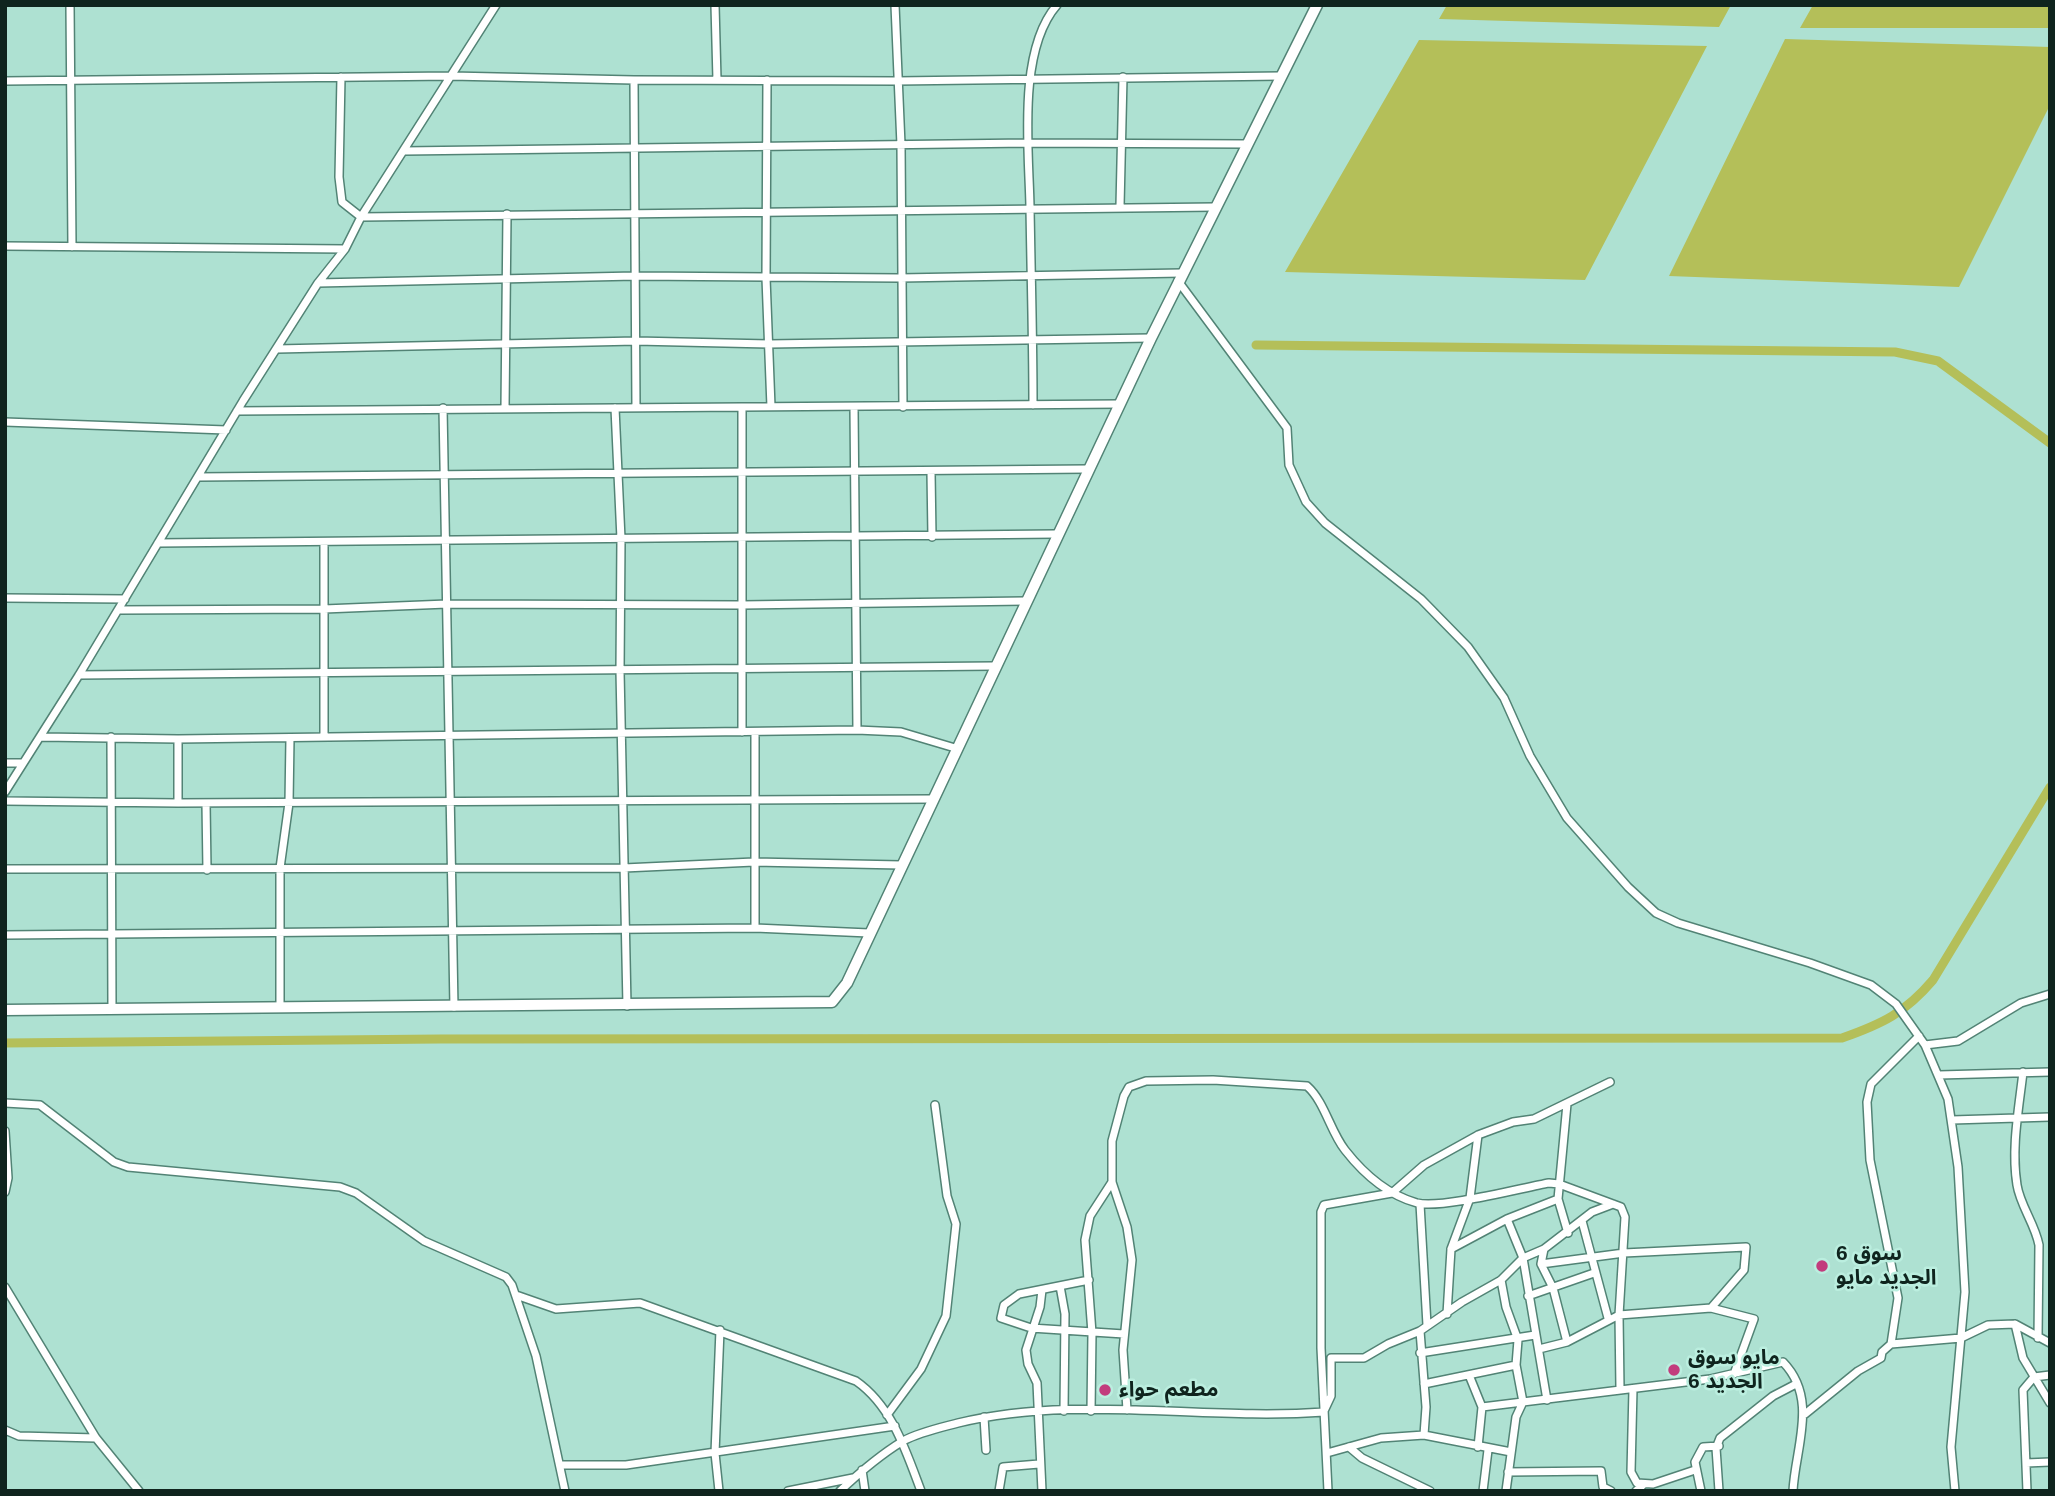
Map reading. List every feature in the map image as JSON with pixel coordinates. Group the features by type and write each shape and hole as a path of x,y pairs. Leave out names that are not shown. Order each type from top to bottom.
{"street":[{"path":"70,5 72,247"},
{"path":"5,792 79,675 237,411 318,284 345,250 361,217 496,5"},
{"path":"715,5 717,80"},
{"path":"895,5 901,145 903,407"},
{"path":"1033,405 1028,143 1031,78 1041,31 1057,5"},
{"path":"5,1010 832,1002 847,983 955,748 1150,338 1317,5"},
{"path":"5,81 451,76 897,81 1280,76"},
{"path":"341,77 339,177 342,202 361,217 634,211 768,214 1120,206 1215,207"},
{"path":"1120,206 1123,77"},
{"path":"634,80 636,408"},
{"path":"767,80 766,278 771,407"},
{"path":"404,151 768,145 1247,144"},
{"path":"505,408 503,345 507,214"},
{"path":"5,246 345,250"},
{"path":"318,284 635,276 900,278 1029,274 1180,277"},
{"path":"1180,277 1287,428 1289,466 1306,502 1325,523 1421,599 1468,647 1504,698 1530,756 1567,818 1628,887 1656,913 1667,918 1871,985 1896,1004 1925,1045 1939,1075 1952,1120 1965,1292 1951,1447 1955,1491"},
{"path":"277,349 636,341 769,344 1150,338"},
{"path":"237,411 1120,404"},
{"path":"742,407 742,733"},
{"path":"854,407 857,730"},
{"path":"443,408 454,1007"},
{"path":"615,408 621,539 620,671 627,1006"},
{"path":"5,422 226,430"},
{"path":"198,477 1088,469"},
{"path":"931,472 932,537"},
{"path":"158,543 1056,534"},
{"path":"324,542 324,737"},
{"path":"5,598 125,599"},
{"path":"118,610 324,609 447,604 742,605 1025,601"},
{"path":"79,675 620,671 856,665 994,666"},
{"path":"41,737 178,739 857,730 901,732 955,748"},
{"path":"755,732 755,928"},
{"path":"111,737 109,871 112,1009"},
{"path":"280,1008 280,868 289,803 290,738"},
{"path":"178,739 178,803"},
{"path":"5,763 23,763"},
{"path":"5,801 289,803 932,799"},
{"path":"206,803 207,870"},
{"path":"5,869 109,871 624,868 754,862 901,865"},
{"path":"5,936 755,928 869,933"},
{"path":"1925,1045 1958,1041 2021,1003 2050,994"},
{"path":"1891,1344 1898,1298 1870,1160 1867,1102 1871,1084 1919,1036"},
{"path":"2023,1072 2014,1160 2017,1188 2036,1230 2039,1245 2038,1338"},
{"path":"1939,1075 2050,1072"},
{"path":"1127,1410 1124,1334 1132,1260 1127,1227 1112,1182 1115,1124 1129,1087 1146,1081 1213,1080 1307,1086 1344,1149 1392,1193 1420,1204 1559,1184 1621,1207 1625,1217 1619,1315 1620,1389"},
{"path":"1328,1491 1321,1212 1324,1205 1334,1201 1392,1193 1424,1165 1478,1135 1513,1122 1534,1119 1610,1082"},
{"path":"5,1103 40,1105 114,1162 128,1167 340,1186 356,1193 424,1241 460,1259 498,1271 512,1285 536,1356 565,1491"},
{"path":"1567,1104 1558,1199 1568,1233"},
{"path":"887,1415 921,1369 946,1316 956,1224 947,1196 935,1105"},
{"path":"1952,1120 2050,1117"},
{"path":"5,1131 8,1178 5,1192"},
{"path":"1447,1314 1451,1249 1470,1198 1478,1135"},
{"path":"1091,1411 1092,1333 1086,1256 1087,1224 1112,1182"},
{"path":"1451,1249 1507,1219 1558,1199"},
{"path":"1324,1412 1331,1396 1331,1358 1364,1358 1388,1344 1420,1332 1427,1325 1501,1280 1523,1258 1544,1249 1602,1206 1614,1203"},
{"path":"1420,1204 1427,1325"},
{"path":"1507,1219 1523,1258 1548,1400"},
{"path":"1582,1222 1608,1318"},
{"path":"1541,1264 1624,1253 1746,1247 1744,1270 1711,1308"},
{"path":"1544,1249 1541,1264 1553,1287 1567,1342"},
{"path":"1528,1296 1594,1273"},
{"path":"1089,1280 1013,1297 1001,1309 1004,1321 1031,1328 1124,1334"},
{"path":"1501,1280 1506,1307 1518,1340 1517,1365 1523,1402 1516,1417 1506,1491"},
{"path":"1060,1286 1065,1314 1064,1411"},
{"path":"5,1287 96,1438 139,1491"},
{"path":"1042,1290 1026,1357 1036,1378 1042,1491"},
{"path":"516,1295 556,1308 640,1303 856,1381 868,1391 895,1426 921,1491"},
{"path":"1539,1349 1567,1342 1608,1318 1619,1315 1711,1308 1754,1319 1734,1374"},
{"path":"1805,1413 1858,1371 1881,1358 1882,1352 1891,1344 1961,1338 1988,1325 2015,1324 2050,1343"},
{"path":"2015,1324 2023,1358 2050,1403"},
{"path":"719,1491 715,1453 720,1330"},
{"path":"1420,1332 1424,1435"},
{"path":"1420,1353 1518,1340 1535,1335"},
{"path":"1482,1408 1734,1374 1783,1362 1796,1384 1805,1413 1793,1491"},
{"path":"1424,1384 1517,1365"},
{"path":"1469,1375 1482,1408 1478,1447"},
{"path":"2026,1491 2024,1390 2034,1377 2050,1375"},
{"path":"1719,1491 1716,1448 1720,1438 1748,1414 1796,1384"},
{"path":"1633,1389 1631,1472 1637,1483 1644,1484 1695,1470"},
{"path":"840,1491 862,1470 903,1441 921,1433 984,1417 1038,1411 1127,1410 1265,1415 1324,1412"},
{"path":"984,1417 986,1450"},
{"path":"560,1465 626,1465 895,1426"},
{"path":"5,1430 19,1436 96,1438"},
{"path":"1327,1453 1381,1438 1424,1435 1488,1450 1511,1452"},
{"path":"1701,1491 1695,1462 1703,1447 1719,1445"},
{"path":"1349,1447 1362,1458 1430,1491"},
{"path":"1483,1491 1488,1450"},
{"path":"2026,1463 2050,1462"},
{"path":"999,1491 1003,1467 1039,1464"},
{"path":"862,1470 865,1491"},
{"path":"1508,1472 1601,1471 1604,1487 1611,1491"},
{"path":"788,1491 854,1478"},
{"path":"1636,1491 1644,1484"}],"shaded area":[{"path":"1447,5 1731,5 1719,27 1439,19"},
{"path":"1813,5 2050,5 2050,28 1800,28"},
{"path":"1785,39 2050,47 2050,105 1959,287 1669,276"},
{"path":"1419,40 1707,46 1585,280 1285,272"}],"waterway":[{"path":"1256,345 1895,352 1938,361 2050,443"},
{"path":"5,1043 440,1039 1842,1038 1892,1016 1913,1001 1933,980 2050,787"}],"place":[{"name":"سوق 6 الجديد مايو","path":"1822,1266"},
{"name":"مايو سوق 6 الجديد","path":"1674,1370"},
{"name":"مطعم حواء","path":"1105,1390"}]}
